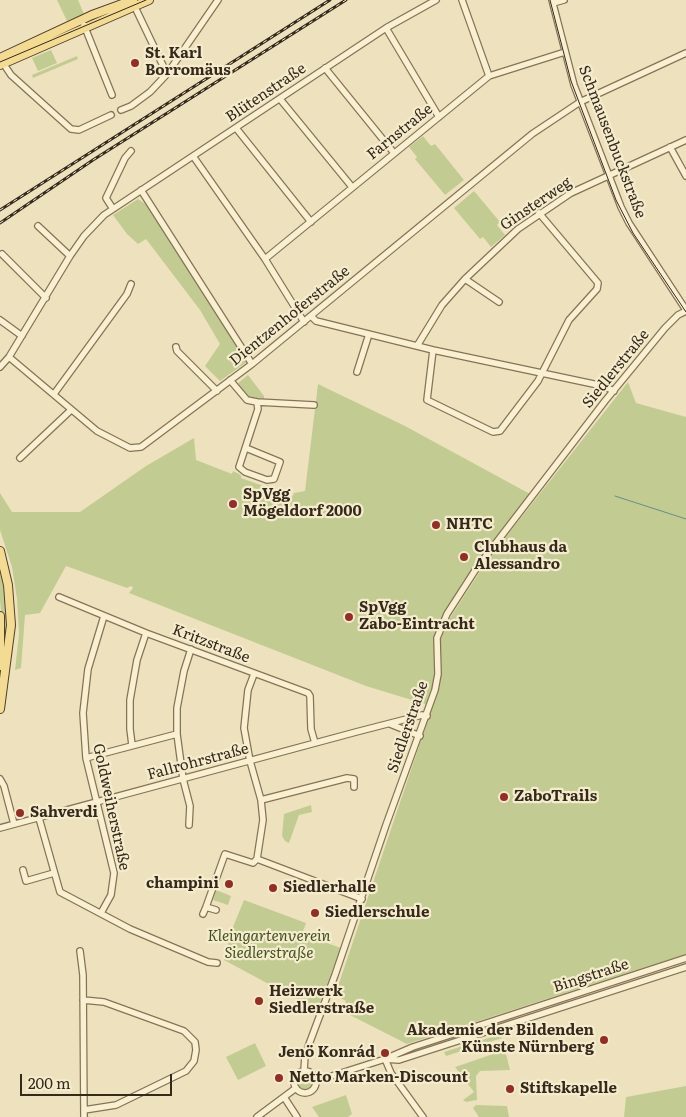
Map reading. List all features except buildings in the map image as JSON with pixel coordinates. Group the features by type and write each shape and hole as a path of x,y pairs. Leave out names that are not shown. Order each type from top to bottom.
{"main road":[{"path":"1,61 133,3 149,0"},
{"path":"0,551 8,586 11,625 0,709"},
{"path":"0,616 0,666"}],"street":[{"path":"121,110 150,92 167,74 218,0"},
{"name":"Blütenstraße","path":"0,367 9,357 84,236 113,209 386,28 436,0"},
{"path":"462,0 489,76"},
{"path":"552,1 564,0"},
{"name":"Schmausenbuckstraße","path":"552,1 580,102 629,223 686,310"},
{"path":"133,3 167,74"},
{"path":"84,24 112,95"},
{"path":"386,28 439,117"},
{"name":"Farnstraße","path":"265,259 489,76 565,52"},
{"name":"Dientzenhoferstraße","path":"9,357 71,410 113,440 130,448 141,447 252,364 532,134 580,102 686,53"},
{"path":"1,61 19,82 71,129 80,130 110,115"},
{"path":"325,68 394,153"},
{"path":"280,99 352,188"},
{"path":"236,128 311,222"},
{"name":"Ginsterweg","path":"417,346 442,305 465,278 506,239 539,213 572,193 686,140"},
{"path":"670,147 686,176"},
{"path":"113,209 106,198 125,158 131,151"},
{"path":"193,156 265,259 304,322"},
{"path":"141,190 252,364"},
{"path":"434,350 428,400 493,432 500,431 543,373 560,336 579,308 597,289 598,283 539,213"},
{"path":"38,226 70,256"},
{"path":"2,254 46,298"},
{"path":"465,278 499,302"},
{"path":"54,394 127,294 131,284"},
{"name":"Siedlerstraße","path":"304,1071 305,1055 362,899 386,825 427,716 438,679 437,638 446,614 476,569 614,391 665,328 686,310"},
{"path":"311,316 316,321 434,350 603,386 614,391"},
{"path":"0,320 22,336"},
{"path":"357,372 369,334"},
{"path":"176,347 177,351 216,390"},
{"path":"230,380 246,400 314,405"},
{"path":"246,448 280,462 274,479 267,480 245,472 240,467 258,409 256,402"},
{"path":"20,458 71,410"},
{"name":"Kritzstraße","path":"59,597 146,633 310,696 311,729 315,743"},
{"name":"Goldweiherstraße","path":"101,913 111,895 114,873 86,758 83,713 88,669 104,616"},
{"path":"132,745 130,700 135,670 146,633"},
{"path":"189,825 190,806 183,779 177,734 179,699 184,671 191,649"},
{"path":"203,914 224,854 253,863 257,859 263,820 261,800 250,761 244,728 248,690 254,674"},
{"name":"Fallrohrstraße","path":"2,826 39,818 422,715 427,716"},
{"path":"388,724 420,736"},
{"path":"86,758 177,734"},
{"path":"261,800 347,778 354,780 354,787"},
{"path":"0,779 4,786 14,824"},
{"path":"39,818 60,892 160,943 217,964"},
{"path":"257,859 362,899"},
{"path":"23,870 26,881 54,873"},
{"path":"206,907 216,910"},
{"path":"80,951 83,1000 84,1117"},
{"name":"Bingstraße","path":"316,1081 385,1059 405,1050 503,1017 686,958"},
{"name":"Bingstraße","path":"385,1059 399,1060 686,967"},
{"path":"83,1000 104,1002 184,1031 194,1042 196,1050 194,1061 186,1071 116,1105 84,1110"},
{"path":"503,1017 506,1026"},
{"path":"385,1059 391,1073 422,1117"},
{"path":"304,1071 312,1073 316,1081 314,1088 309,1092 302,1093 296,1088 294,1083 296,1076 304,1071"},
{"path":"256,1117 296,1088"},
{"path":"284,1097 297,1117"}],"green space":[{"path":"57,0 78,0 84,14 67,21"},
{"path":"51,50 57,63 38,71 32,58"},
{"path":"77,56 78,59 33,78 32,75"},
{"path":"423,136 431,146 435,144 464,180 445,195 415,159 417,157 409,147"},
{"path":"474,191 500,222 497,225 505,235 491,247 483,237 480,239 454,208"},
{"path":"138,199 147,205 248,361 220,381 205,366 220,344 200,310 146,239 138,244 127,234 113,215"},
{"path":"248,375 264,396 264,399 250,398 237,384"},
{"path":"628,382 636,403 686,417 686,954 407,1044 342,1011 346,1001 335,995 440,684 441,638 450,618 486,562"},
{"path":"318,384 405,426 530,494 462,583 438,626 434,645 435,678 428,705 366,686 129,593 133,588 131,586 127,588 66,566 40,613 25,615 21,668 15,670 19,634 17,599 12,567 0,530 0,493 12,512 80,512 146,466 194,438 196,460 232,474 233,471 241,475 241,478 266,487 267,485 276,488 275,491 292,497 294,493 305,491"},
{"path":"0,563 8,623 2,668 4,638 0,601"},
{"path":"311,805 312,812 299,815 289,843 285,841 282,836 284,814"},
{"path":"216,890 231,896 228,905 213,900"},
{"name":"Kleingartenverein Siedlerstraße","path":"244,900 306,923 302,934 341,948 317,1010 224,960 231,932"},
{"path":"501,1034 502,1038 446,1056 444,1052"},
{"path":"255,1043 266,1066 238,1080 226,1057"},
{"path":"505,1050 510,1070 480,1071 476,1076 477,1100 466,1102 463,1100 474,1092 455,1067"},
{"path":"305,1075 311,1077 313,1083 311,1089 305,1091 299,1089 297,1083 299,1077"},
{"path":"686,1086 686,1117 624,1117 626,1097"},
{"path":"346,1095 352,1114 348,1117 319,1117 312,1107"},
{"path":"476,1105 507,1106 509,1117 479,1117 473,1108"}],"waterway":[{"path":"615,496 686,519"}],"tram line":[{"path":"0,62 146,0"},
{"path":"550,0 571,81 616,200 633,233 686,312"}],"railway":[{"path":"0,210 330,0"},
{"path":"0,223 93,160 346,0"}],"place":[{"name":"St. Karl Borromäus","path":"135,63"},
{"name":"SpVgg Mögeldorf 2000","path":"233,504"},
{"name":"NHTC","path":"436,525"},
{"name":"Clubhaus da Alessandro","path":"464,557"},
{"name":"SpVgg Zabo-Eintracht","path":"349,617"},
{"name":"ZaboTrails","path":"504,797"},
{"name":"Sahverdi","path":"20,813"},
{"name":"champini","path":"229,884"},
{"name":"Siedlerhalle","path":"273,888"},
{"name":"Siedlerschule","path":"315,913"},
{"name":"Heizwerk Siedlerstraße","path":"259,1001"},
{"name":"Akademie der Bildenden Künste Nürnberg","path":"604,1040"},
{"name":"Jenö Konrád","path":"385,1053"},
{"name":"Netto Marken-Discount","path":"279,1078"},
{"name":"Stiftskapelle","path":"510,1089"}]}
